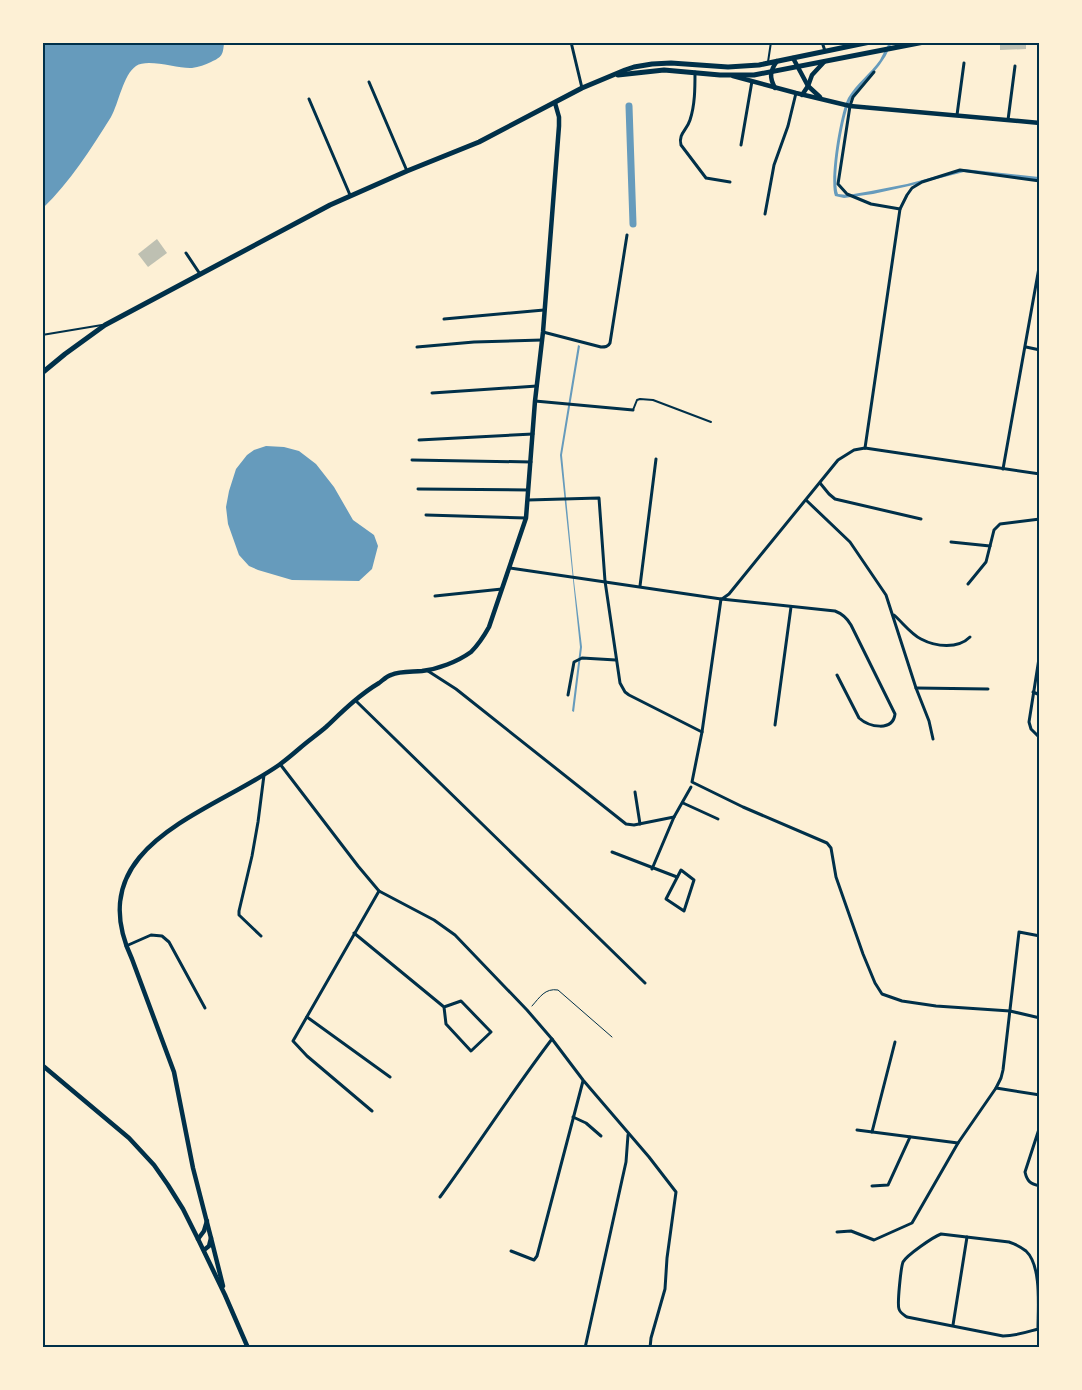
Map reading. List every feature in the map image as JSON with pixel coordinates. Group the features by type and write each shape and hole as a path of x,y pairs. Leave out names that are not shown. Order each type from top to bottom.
{"main road":[{"path":"42,373 106,325 350,195 478,142 582,88 634,67 671,63 728,67 768,63 870,42"},
{"path":"615,75 664,70 732,76 754,75 924,42"}],"street":[{"path":"571,42 582,88"},
{"path":"822,42 825,51"},
{"path":"793,58 808,86 823,99"},
{"path":"775,88 770,73 777,61"},
{"path":"764,214 774,165 799,94 808,86 815,72 824,62"},
{"path":"957,116 964,63"},
{"path":"1008,120 1015,66"},
{"path":"696,72 691,116 681,135 681,145 706,178 730,182"},
{"path":"874,72 853,98 850,106 838,184 847,194 871,204 900,209"},
{"path":"732,76 850,106 1040,123"},
{"path":"741,145 752,81"},
{"path":"369,82 407,171"},
{"path":"309,99 350,195"},
{"path":"225,1295 193,1168 174,1072 126,946 121,927 119,908 123,887 134,864 152,843 166,832 280,764 355,700 392,674 427,670 455,661 471,652 491,629 502,589 526,518 560,126 554,103"},
{"path":"865,448 900,209 907,195 912,188 922,182 960,170 1040,181"},
{"path":"543,332 591,345 609,346 627,235"},
{"path":"186,253 200,274"},
{"path":"1003,469 1040,262"},
{"path":"444,319 544,310"},
{"path":"417,347 474,342 542,340"},
{"path":"1025,347 1040,350"},
{"path":"432,393 538,386"},
{"path":"535,401 633,410"},
{"path":"419,440 533,434"},
{"path":"1040,474 865,448 854,450 838,460 729,594 721,599 702,732 692,782 743,808 827,843 831,848 836,877 863,954 875,983 882,994 902,1001 936,1006 1010,1011 1040,1018"},
{"path":"640,586 656,459"},
{"path":"412,460 531,462"},
{"path":"820,483 835,499 921,518"},
{"path":"418,489 528,490"},
{"path":"528,500 600,498 605,581 620,684 625,692 702,732"},
{"path":"806,500 850,542 886,595 899,639 934,739"},
{"path":"426,515 526,518"},
{"path":"968,584 986,562 996,526 1040,518"},
{"path":"951,542 990,546"},
{"path":"510,568 721,599 842,614 852,625 895,714 894,720 890,724 876,726 859,718 837,675"},
{"path":"435,596 502,589"},
{"path":"775,726 791,607"},
{"path":"893,614 920,639 932,643 957,645 970,636"},
{"path":"1040,652 1029,722 1031,728 1040,738"},
{"path":"568,694 574,662 582,658 616,660"},
{"path":"427,670 456,689 626,824 634,825 674,817"},
{"path":"916,688 988,689"},
{"path":"1033,692 1040,695"},
{"path":"355,700 644,983"},
{"path":"280,764 358,866 380,891 434,920 455,935 527,1010 676,1192 667,1258 665,1289 650,1348"},
{"path":"261,936 239,915 239,911 252,856 264,775"},
{"path":"652,869 674,817 691,787"},
{"path":"635,792 640,824"},
{"path":"683,802 718,819"},
{"path":"612,852 652,869 677,877"},
{"path":"681,870 694,880 684,911 666,899 677,877 681,870"},
{"path":"372,1111 307,1056 293,1041 380,891"},
{"path":"837,1232 851,1231 874,1240 912,1222 958,1143 1001,1078 1019,932 1040,936"},
{"path":"354,933 444,1007 446,1024 471,1051 491,1032 461,1001 444,1007"},
{"path":"126,946 151,935 162,936 169,942 205,1008"},
{"path":"307,1018 390,1076"},
{"path":"440,1197 552,1039"},
{"path":"872,1132 895,1042"},
{"path":"42,1065 128,1138 154,1165 183,1209 204,1250 248,1348"},
{"path":"511,1251 534,1260 537,1256 583,1080"},
{"path":"996,1088 1040,1095"},
{"path":"573,1117 586,1123 601,1136"},
{"path":"1040,1126 1025,1172 1026,1178 1030,1183 1040,1186"},
{"path":"857,1130 958,1143"},
{"path":"585,1348 626,1162 628,1134"},
{"path":"872,1186 888,1185 910,1137"},
{"path":"198,1239 204,1231 207,1221"},
{"path":"941,1234 1009,1242 1019,1246 1033,1259 1037,1271 1039,1329 1014,1336 1003,1336 953,1325 907,1317 898,1308 901,1268 907,1258 941,1234"},
{"path":"953,1325 967,1237"},
{"path":"204,1250 209,1246 211,1238"}],"lane":[{"path":"768,63 771,42"},
{"path":"42,335 106,325"},
{"path":"633,410 637,400 653,400 711,422"}],"path":[{"path":"527,1010 544,992 551,989 558,990 612,1037"}],"water":[{"path":"43,42 224,43 220,57 200,66 186,68 148,63 136,66 124,82 114,111 96,141 80,165 43,208"},
{"path":"889,43 892,43 884,58 876,70 854,94 848,107 837,161 838,194 848,195 907,184 964,169 1039,177 1039,180 964,172 873,194 844,198 835,196 834,163 845,106 851,93 880,60"},
{"path":"578,345 580,346 562,455 582,647 574,712 572,711 580,647 560,455"},
{"path":"266,446 284,447 299,451 316,464 334,487 353,520 374,535 378,546 372,569 359,581 292,580 249,566 239,555 228,524 226,507 229,491 236,469 247,455 254,450"}],"building":[{"path":"1000,42 1026,42 1026,49 1000,50"},
{"path":"157,239 167,253 148,267 138,254"}],"waterway":[{"path":"629,106 633,224"}]}
